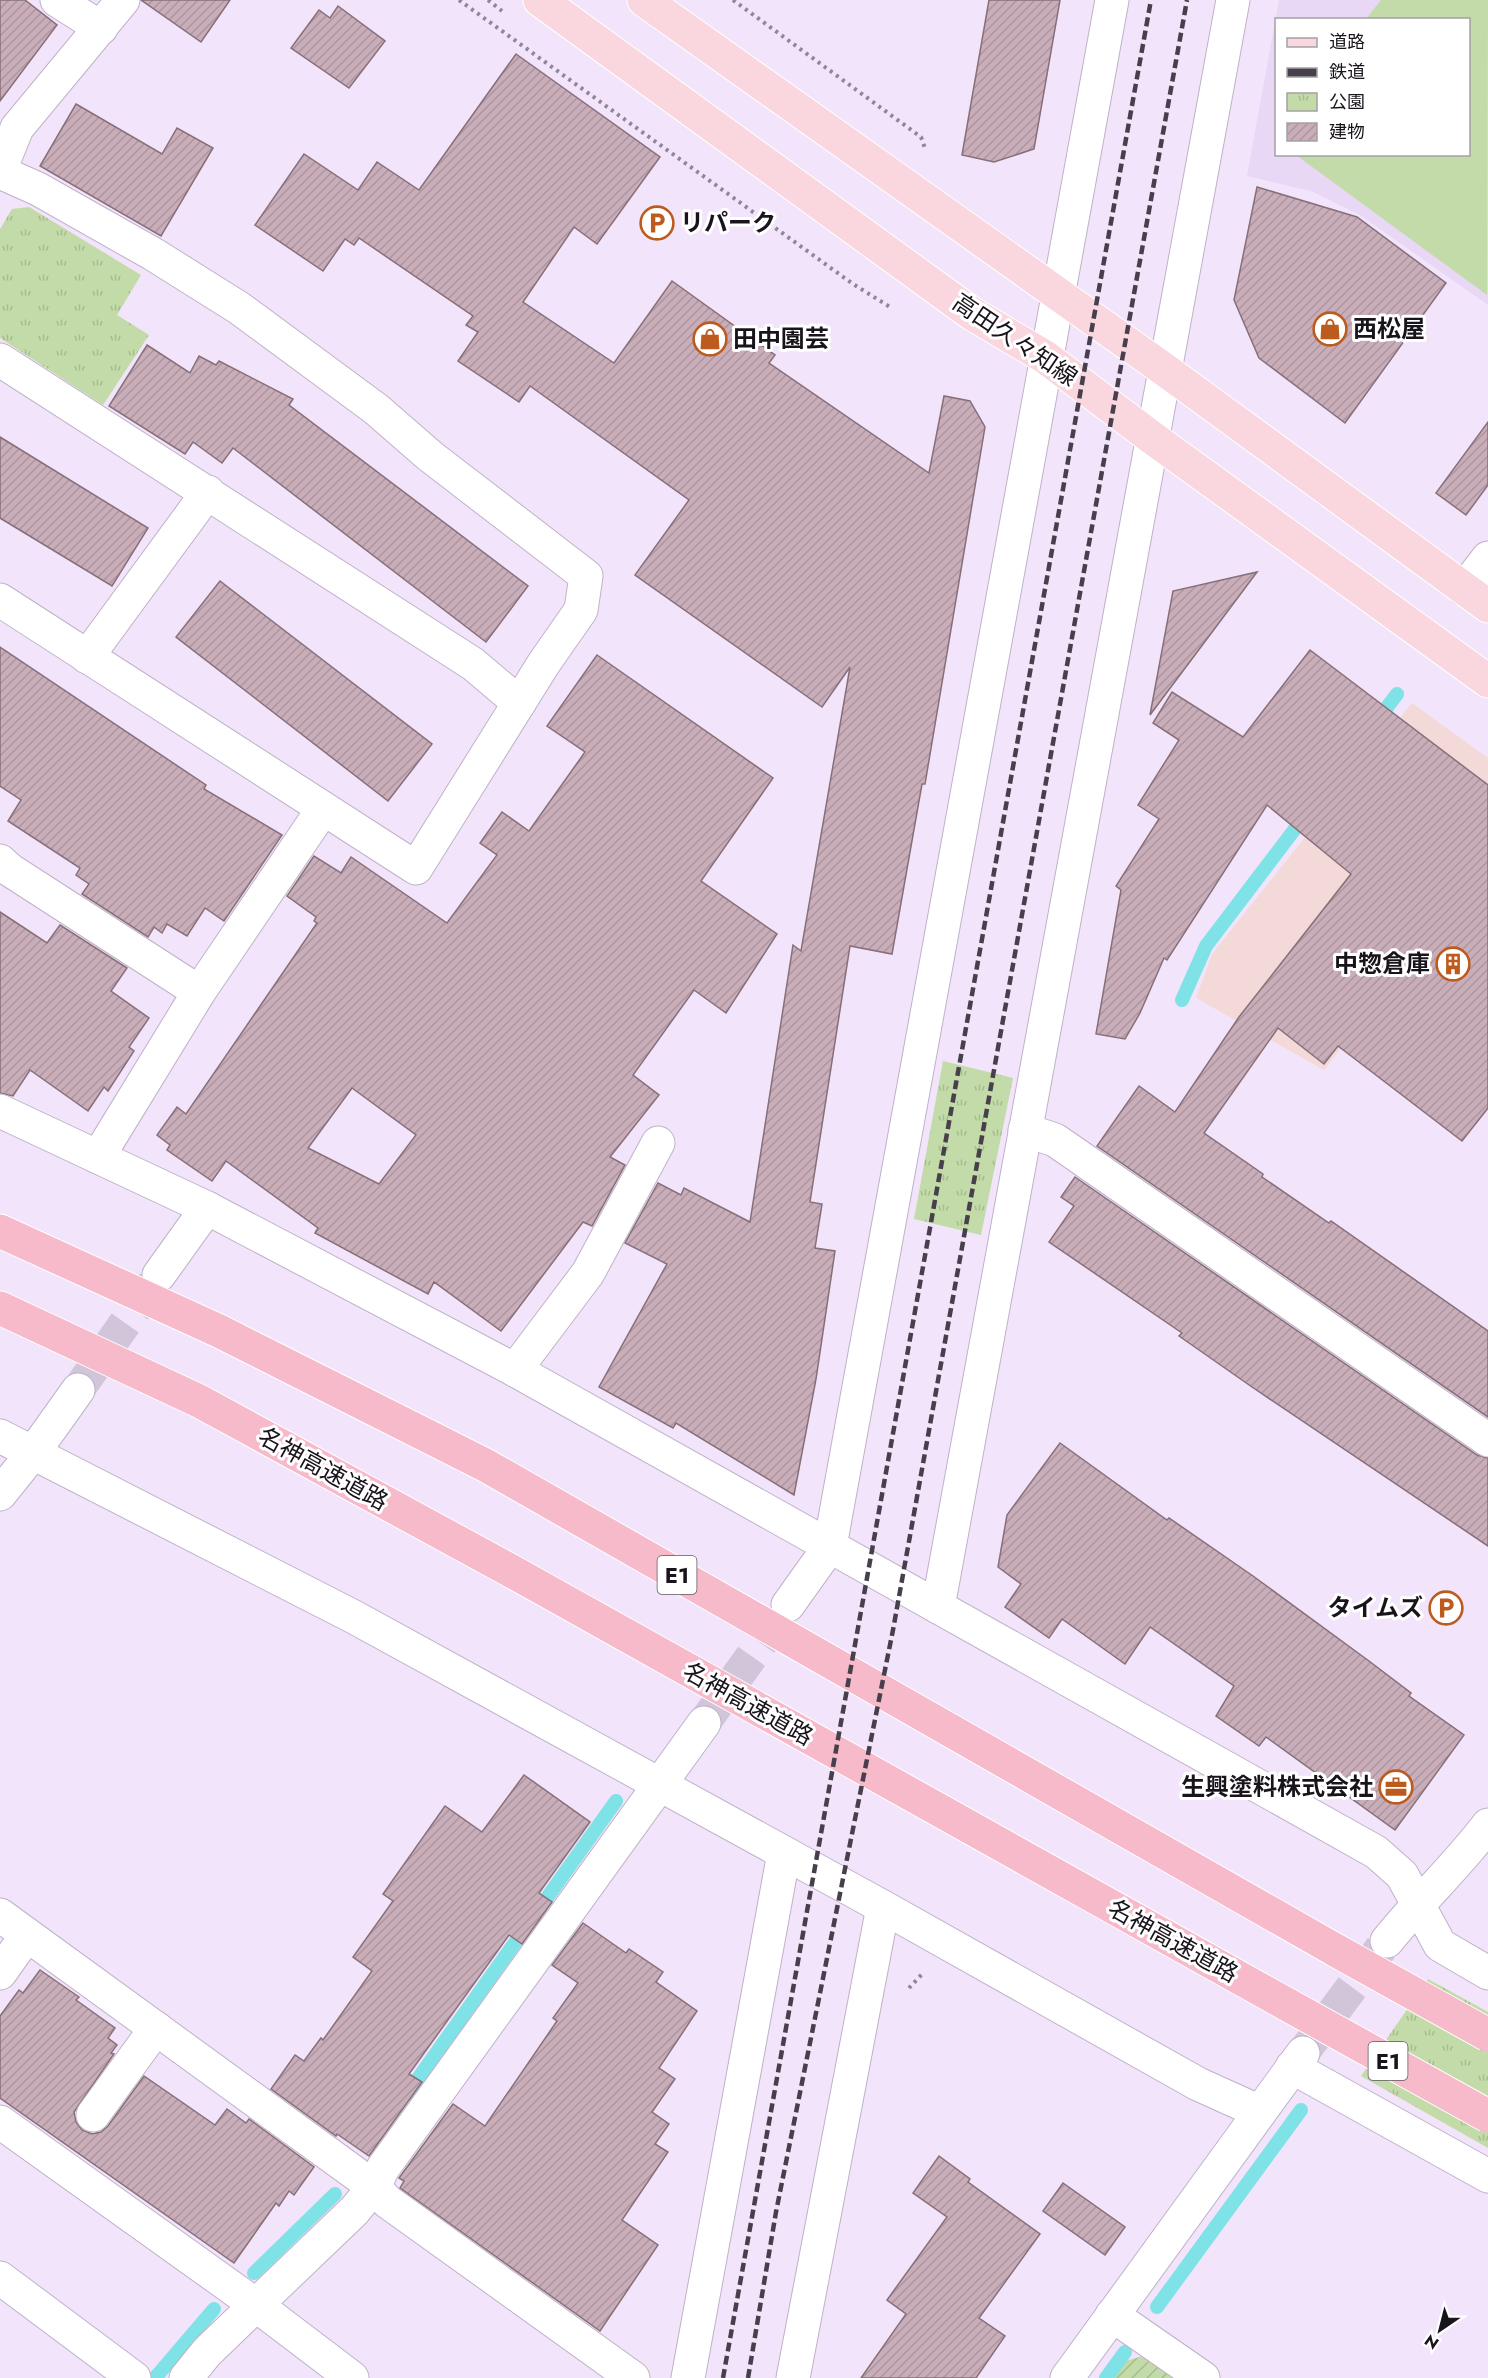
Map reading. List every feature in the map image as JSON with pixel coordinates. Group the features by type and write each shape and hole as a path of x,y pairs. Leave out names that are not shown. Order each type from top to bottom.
{"highway":[{"name":"E1","path":"0,1231 219,1330 485,1465 1488,2035"},
{"name":"名神高速道路","path":"0,1308 199,1401 523,1578 1488,2116"}],"main road":[{"name":"高田久々知線","path":"540,0 971,313 1045,357 1151,437 1488,681"},
{"path":"644,0 1165,370 1476,597"}],"street":[{"path":"57,0 101,28"},
{"path":"0,600 416,868 519,703 581,610 586,576 430,456 376,409 239,308 67,205 0,171 17,128 123,0"},
{"path":"788,1605 830,1546 1045,357 1112,0"},
{"path":"938,1607 1233,0"},
{"path":"0,360 473,664 519,703"},
{"path":"87,657 208,492"},
{"path":"1476,597 1488,558"},
{"path":"98,1157 199,992 323,809"},
{"path":"0,861 10,870 199,992"},
{"path":"0,1111 207,1208 515,1370 1376,1852 1402,1875 1416,1905 1440,1945 1488,1972"},
{"path":"1025,1130 1054,1140 1488,1440"},
{"path":"515,1370 588,1273 658,1143"},
{"path":"159,1275 207,1208"},
{"path":"0,1494 33,1453 78,1390"},
{"path":"0,1436 354,1617 883,1907 1198,2084 1260,2112"},
{"path":"186,2378 207,2352 354,2211 374,2187 383,2168 704,1723"},
{"path":"1387,1941 1416,1905 1468,1852 1488,1825"},
{"path":"688,2378 784,1853"},
{"path":"793,2378 883,1907"},
{"path":"0,1915 374,2187 388,2202 633,2378"},
{"path":"0,1973 27,1935"},
{"path":"93,2115 156,2028"},
{"path":"1067,2378 1297,2060 1488,2176"},
{"path":"0,2122 256,2305 352,2378"},
{"path":"0,2278 134,2378"},
{"path":"1112,2315 1203,2378"}],"path":[{"path":"459,0 844,277 899,313"},
{"path":"733,0 921,136 926,151"},
{"path":"906,1990 929,1966"}],"shaded area":[{"path":"1279,0 1488,0 1488,305 1360,215 1311,191 1247,176 1275,22 1275,156 1470,156 1470,18 1276,18"},
{"path":"1412,703 1488,758 1488,855 1324,1070 1196,998 1212,954"}],"green space":[{"path":"1381,0 1488,0 1487,295 1297,156 1470,156 1470,18 1367,18"},
{"path":"29,207 141,275 117,315 149,335 103,405 0,338 0,229 12,209"},
{"path":"943,1061 1013,1078 981,1235 914,1219"},
{"path":"1428,1979 1488,2012 1488,2148 1361,2076"},
{"path":"1143,2356 1174,2378 1113,2378 1125,2361"}],"building":[{"path":"0,0 25,0 57,25 0,101"},
{"path":"141,0 230,0 201,42"},
{"path":"989,0 1060,0 1034,149 994,162 962,155"},
{"path":"338,6 385,41 349,88 291,48 319,10 330,18"},
{"path":"516,54 660,157 597,244 574,227 523,302 614,363 672,281 775,355 769,363 929,473 944,396 970,401 985,427 925,784 922,784 892,954 850,946 810,1202 822,1204 815,1248 835,1251 816,1379 794,1495 676,1423 673,1428 599,1387 667,1264 625,1243 658,1183 681,1195 684,1188 750,1222 793,945 801,951 850,667 822,707 635,575 689,500 530,386 519,402 458,361 478,332 466,325 473,316 359,238 354,245 345,239 323,271 255,225 304,154 358,190 377,162 419,190"},
{"path":"76,104 162,154 177,128 213,148 161,236 40,166"},
{"name":"西松屋","path":"1257,187 1357,217 1446,283 1345,423 1259,358 1234,300"},
{"path":"147,345 190,373 199,356 216,365 219,361 293,399 289,405 528,586 486,642 233,448 222,463 193,442 185,454 109,406"},
{"path":"1488,422 1488,485 1466,515 1436,493"},
{"path":"0,437 148,528 112,586 0,518"},
{"path":"1257,572 1150,715 1173,591"},
{"path":"220,581 432,744 388,801 176,637"},
{"path":"0,647 206,785 204,789 282,835 224,921 205,908 187,936 167,924 162,933 154,927 148,937 82,894 89,884 76,875 80,868 8,821 21,800 0,786"},
{"path":"1310,650 1488,785 1488,1108 1462,1141 1338,1046 1324,1064 1278,1028 1204,1133 1263,1174 1262,1177 1329,1223 1331,1221 1488,1331 1488,1417 1097,1146 1139,1086 1175,1112 1239,1017 1351,874 1267,805 1167,960 1164,958 1140,1013 1125,1039 1096,1034 1121,890 1116,886 1159,819 1138,805 1179,740 1153,723 1172,692 1243,737"},
{"path":"597,655 773,778 701,881 777,934 726,1013 694,990 633,1075 659,1095 610,1157 625,1165 592,1226 583,1222 501,1331 434,1282 428,1294 315,1233 318,1228 226,1161 212,1181 167,1150 170,1145 157,1135 177,1107 186,1114 317,923 314,921 316,917 287,896 314,856 341,873 351,857 447,923 497,855 480,843 502,812 529,831 585,752 547,726","holes":["352,1088 416,1135 379,1184 308,1148"]},
{"path":"0,912 47,943 60,925 127,968 111,991 149,1018 129,1047 134,1051 108,1091 104,1087 88,1111 30,1070 13,1096 0,1093"},
{"path":"1075,1177 1477,1455 1488,1458 1488,1546 1252,1387 1179,1336 1182,1333 1049,1242 1074,1206 1061,1197"},
{"path":"1060,1443 1167,1520 1169,1518 1253,1576 1411,1693 1409,1696 1464,1735 1395,1830 1266,1737 1259,1746 1216,1716 1234,1686 1150,1627 1125,1664 1062,1619 1049,1638 1005,1607 1021,1584 998,1567 1007,1515"},
{"path":"524,1775 590,1822 539,1893 552,1902 522,1944 509,1935 409,2074 422,2082 369,2156 337,2134 336,2136 271,2089 295,2055 304,2061 321,2038 323,2040 372,1971 353,1957 393,1901 383,1894 445,1806 482,1832"},
{"path":"583,1923 626,1953 629,1949 663,1972 656,1982 697,2011 659,2068 675,2079 652,2112 669,2124 655,2144 668,2152 622,2220 658,2245 600,2331 400,2188 404,2181 399,2178 453,2104 485,2126 557,2021 553,2018 578,1983 552,1965"},
{"path":"40,1970 79,1997 76,2000 115,2028 108,2038 117,2045 111,2053 114,2054 74,2112 76,2122 82,2130 92,2134 101,2132 108,2126 144,2076 215,2125 227,2109 246,2123 249,2119 314,2167 294,2195 289,2191 279,2206 276,2203 234,2263 0,2098 0,2016 19,1990 23,1993"},
{"path":"939,2156 970,2179 968,2182 1040,2234 979,2318 1005,2336 976,2378 861,2378 906,2314 887,2300 947,2217 913,2193"},
{"path":"1063,2183 1125,2227 1105,2255 1043,2211"}],"waterway":[{"path":"1376,722 1397,694"},
{"path":"1182,1000 1206,946 1307,813"},
{"path":"407,2094 616,1801"},
{"path":"1157,2307 1301,2110"},
{"path":"254,2273 335,2194"},
{"path":"155,2378 214,2309"},
{"path":"1106,2378 1125,2352"}],"tunnel":[{"path":"78,1390 159,1275"},
{"path":"704,1723 788,1605"},
{"path":"1303,2053 1384,1944"}],"railway":[{"path":"723,2378 1151,0"},
{"path":"748,2378 776,2212 893,1630 1187,0"}],"place":[{"name":"リパーク","path":"657,223"},
{"name":"西松屋","path":"1330,329"},
{"name":"田中園芸","path":"710,339"},
{"name":"中惣倉庫","path":"1453,964"},
{"name":"タイムズ","path":"1446,1608"},
{"name":"生興塗料株式会社","path":"1396,1787"}]}
